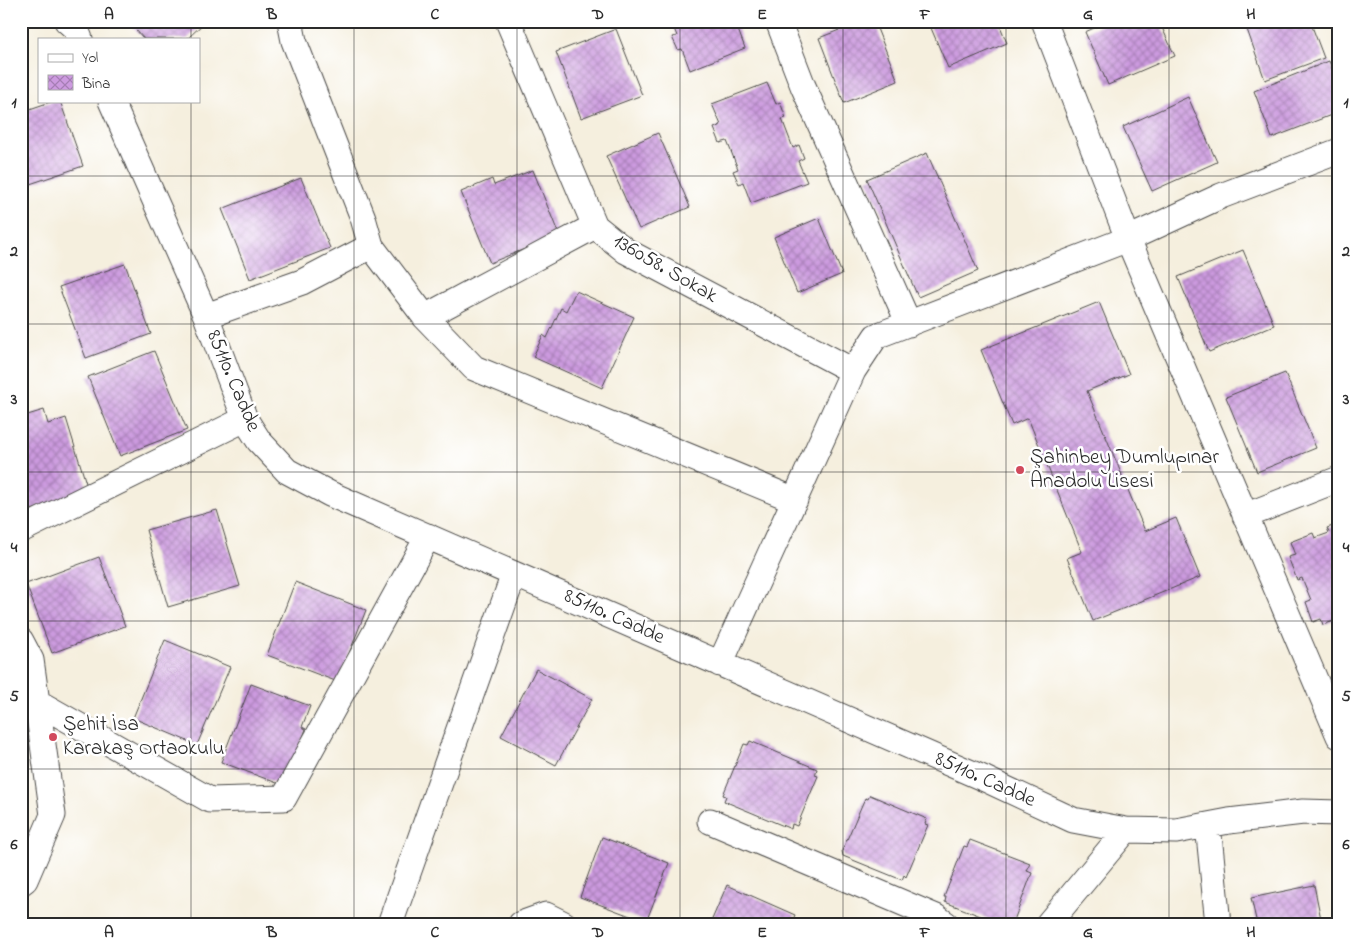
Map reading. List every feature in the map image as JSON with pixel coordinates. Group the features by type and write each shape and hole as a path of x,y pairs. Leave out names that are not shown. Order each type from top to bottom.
{"street":[{"path":"67,21 76,29 80,38"},
{"name":"136058. Sokak","path":"508,21 595,226 626,252 853,371"},
{"path":"778,21 803,86 909,324"},
{"path":"1044,21 1128,239 1339,736"},
{"path":"288,28 363,218 371,246 425,317 474,368 795,500"},
{"name":"85110. Cadde","path":"111,102 206,316 246,419 259,442 287,471 330,494 986,779 1073,820 1126,830 1176,831 1303,812 1339,813"},
{"path":"720,664 853,371 876,336 1128,239 1221,196 1339,151"},
{"path":"425,317 595,226"},
{"path":"206,316 302,282 371,246"},
{"path":"21,530 246,419"},
{"path":"1245,516 1339,479"},
{"path":"37,702 210,800 284,798 428,536"},
{"path":"390,924 514,574"},
{"path":"21,641 31,660 53,815 25,880 21,883"},
{"path":"710,821 936,917 946,924"},
{"path":"1208,825 1218,924"},
{"path":"1048,924 1126,830"},
{"path":"522,924 546,915 564,924"}],"building":[{"path":"128,21 206,21 188,38 143,38"},
{"path":"671,21 742,21 743,25 737,27 745,48 690,70 682,49 678,50 672,37 677,36"},
{"path":"862,21 874,21 898,81 844,103 819,38"},
{"path":"928,21 998,21 1007,43 948,68"},
{"path":"1110,21 1159,21 1175,56 1108,85 1085,32"},
{"path":"1244,21 1310,21 1324,58 1265,80"},
{"path":"616,29 642,95 581,118 556,52"},
{"path":"1329,61 1339,86 1339,112 1272,138 1254,91"},
{"path":"767,83 776,104 780,102 786,118 782,119 793,148 799,145 804,158 798,161 807,182 751,203 743,182 739,184 733,171 738,169 727,141 720,143 714,128 721,125 712,104"},
{"path":"1188,97 1217,162 1152,191 1123,127"},
{"path":"50,102 60,102 83,166 21,187 21,112"},
{"path":"658,133 690,207 639,229 606,156"},
{"path":"927,153 978,271 918,297 867,179"},
{"path":"533,170 559,235 490,263 461,192 492,179 494,185"},
{"path":"301,178 330,248 250,279 222,209"},
{"path":"819,218 842,274 797,293 774,237"},
{"path":"1243,250 1274,325 1209,352 1178,277"},
{"path":"125,264 151,334 86,358 59,287"},
{"path":"576,291 634,317 602,388 533,357 543,335 547,338 561,308 566,311"},
{"path":"1099,302 1129,374 1087,391 1145,531 1176,518 1200,577 1093,621 1067,558 1082,552 1028,418 1012,425 981,350"},
{"path":"154,351 187,430 120,456 88,377"},
{"path":"1285,373 1316,448 1257,472 1226,397"},
{"path":"44,410 48,424 66,418 89,493 21,513 21,417"},
{"path":"217,510 240,586 168,607 146,530"},
{"path":"1339,524 1339,619 1323,625 1321,619 1313,622 1306,602 1311,600 1302,578 1297,580 1288,557 1295,555 1290,542 1313,533 1315,538 1329,533 1327,528"},
{"path":"99,557 125,626 52,653 26,584"},
{"path":"295,582 366,610 338,682 267,655"},
{"path":"165,640 230,667 197,745 133,718"},
{"path":"536,669 592,699 556,765 501,736"},
{"path":"251,684 310,706 302,727 306,729 285,786 221,762"},
{"path":"750,741 817,769 815,775 818,776 797,826 792,824 791,829 724,801 726,796 723,795 744,744 748,745"},
{"path":"870,795 927,819 925,824 928,825 906,877 904,875 902,880 843,856 842,851 865,798 868,799"},
{"path":"602,837 669,863 646,922 580,897"},
{"path":"970,840 1030,863 1027,871 1032,873 1013,923 1009,921 1008,924 1001,924 945,902 946,897 944,897 964,846 967,847"},
{"path":"727,885 795,915 791,924 710,924"},
{"path":"1314,885 1322,924 1257,924 1251,898"}],"place":[{"name":"Şahinbey Dumlupınar Anadolu Lisesi","path":"1020,470"},
{"name":"Şehit İsa Karakaş Ortaokulu","path":"53,737"}]}
